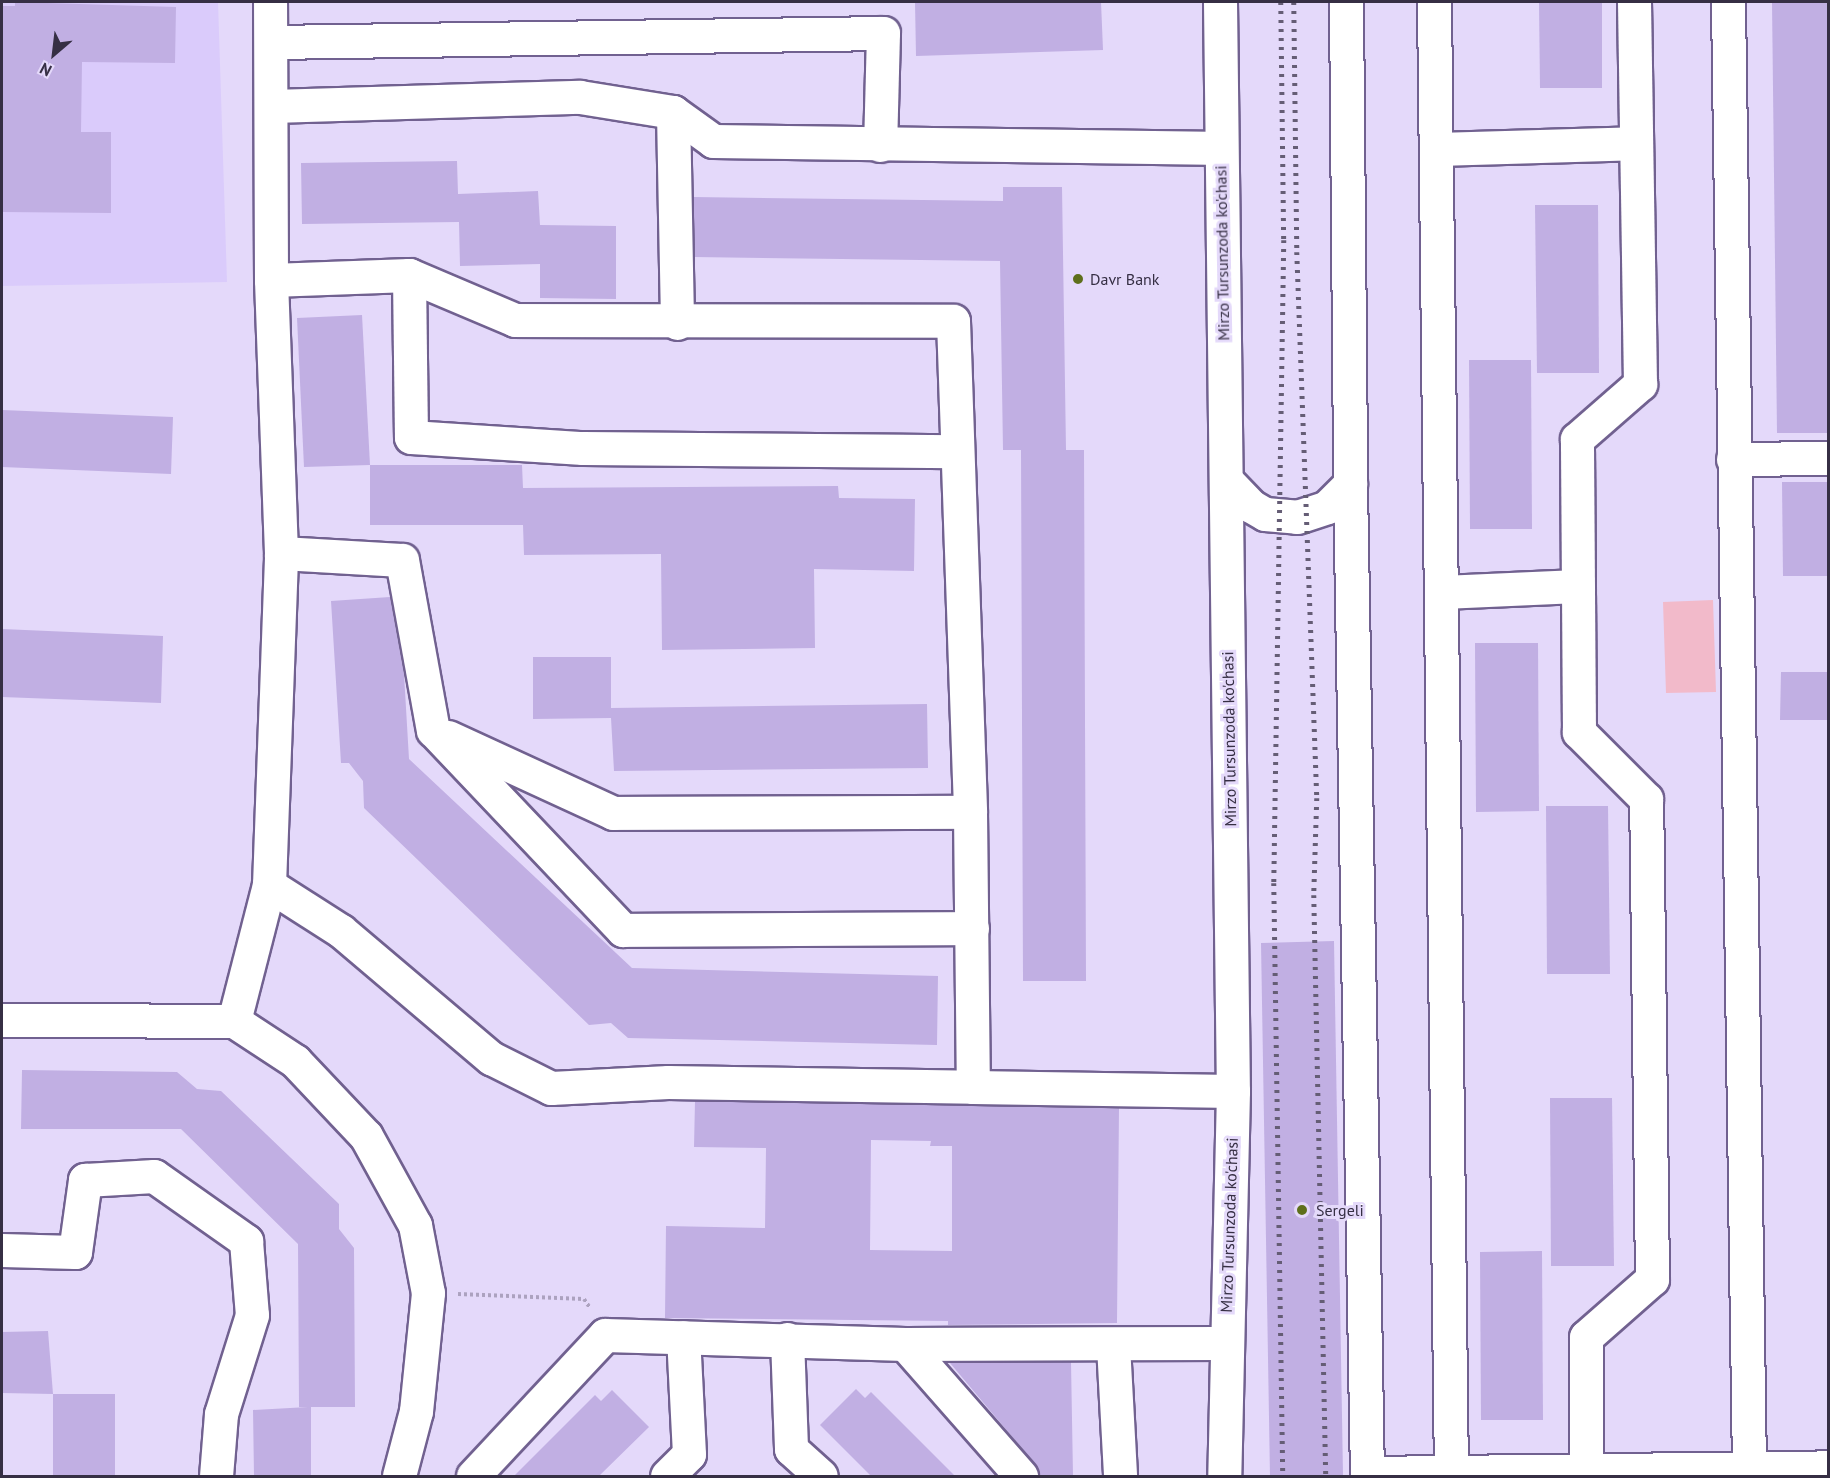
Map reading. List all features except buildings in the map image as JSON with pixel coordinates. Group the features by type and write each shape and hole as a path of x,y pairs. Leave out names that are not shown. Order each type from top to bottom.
{"street":[{"path":"234,1021 269,885 281,553 271,280 270,2"},
{"name":"Mirzo Tursunzoda ko'chasi","path":"1220,2 1233,1091 1225,1342 1224,1476"},
{"path":"1346,2 1350,484 1367,1475 1828,1467"},
{"path":"1434,2 1451,1472"},
{"path":"1586,1470 1586,1337 1652,1279 1646,799 1579,732 1577,439 1640,384 1634,143 1634,2"},
{"path":"1728,2 1749,1468"},
{"path":"271,42 883,33 880,145"},
{"path":"272,106 580,97 673,112 713,141 1221,148"},
{"path":"673,112 677,323"},
{"path":"1437,149 1634,143"},
{"path":"271,280 409,274 515,320 677,323 953,321 970,812 973,1088"},
{"path":"409,274 411,437 583,448 956,451"},
{"path":"1733,459 1828,458"},
{"path":"1226,480 1258,510 1297,517 1327,507 1350,484"},
{"path":"281,553 402,560 433,730 623,930 972,928"},
{"path":"1442,592 1578,586"},
{"path":"433,730 613,813 970,812"},
{"path":"269,885 341,931 491,1058 551,1088 668,1082 1233,1091"},
{"path":"2,1020 234,1021 295,1061 366,1136 415,1225 428,1293 416,1411 399,1476"},
{"path":"2,1250 75,1252 85,1180 154,1176 246,1241 252,1314 221,1414 216,1476"},
{"path":"473,1476 605,1335 905,1344 1113,1345 1225,1342"},
{"path":"667,1476 689,1454 683,1337"},
{"path":"787,1339 791,1449 821,1476"},
{"path":"905,1344 1022,1476"},
{"path":"1113,1345 1120,1476"}],"path":[{"path":"428,1293 584,1299 605,1335"}],"shaded area":[{"path":"2,2 218,2 227,282 2,286"},
{"path":"1713,600 1716,692 1666,693 1663,602"}],"railway":[{"path":"1281,2 1284,240 1274,883 1283,1476"},
{"path":"1294,2 1297,252 1317,798 1314,895 1326,1476"}],"place":[{"name":"Davr Bank","path":"1078,279"},
{"name":"Sergeli","path":"1302,1210"}]}
